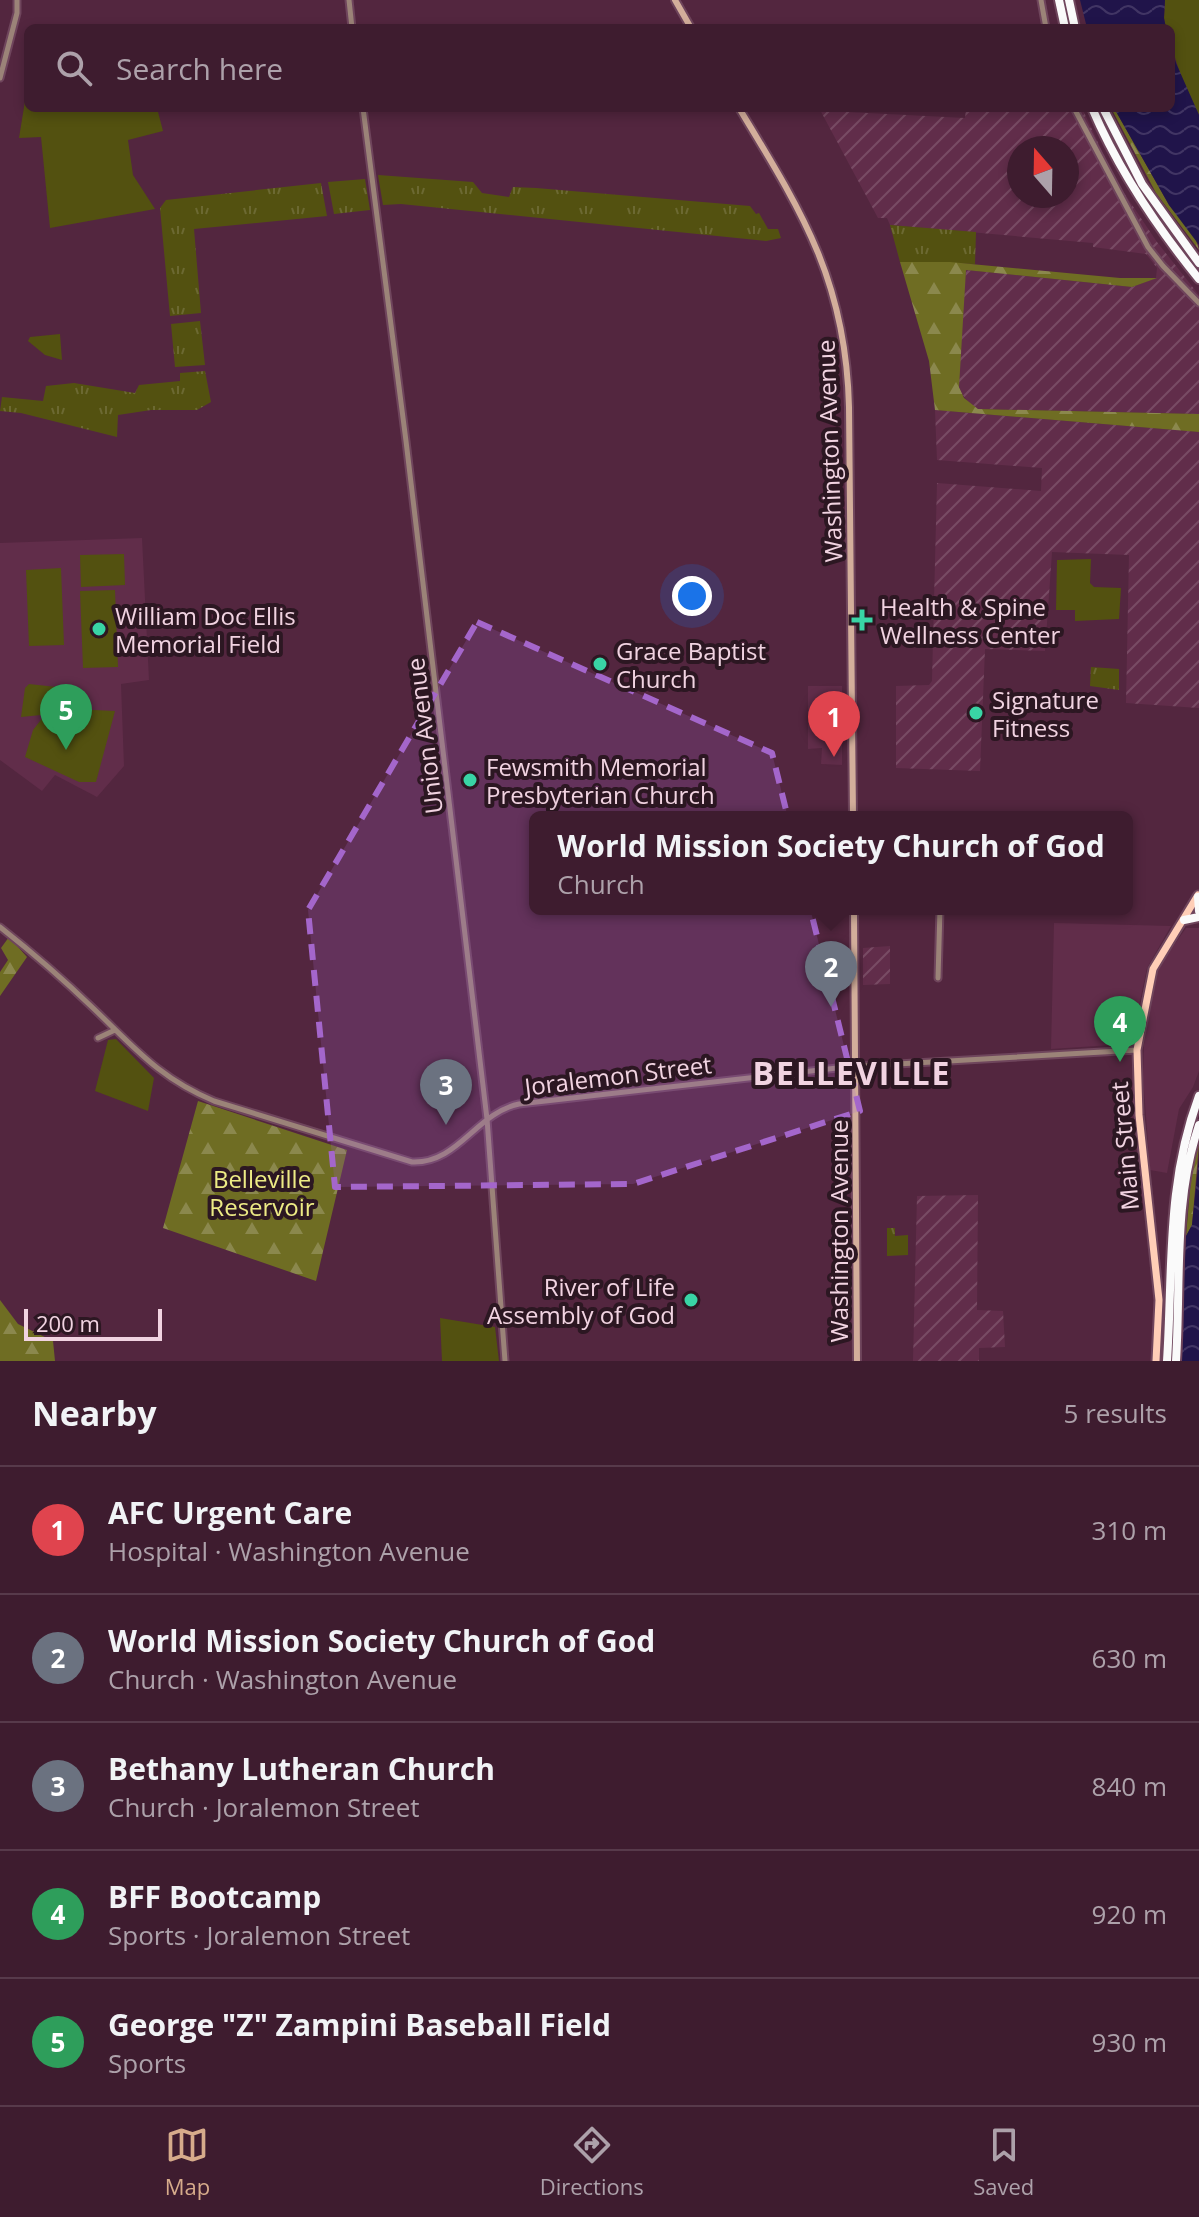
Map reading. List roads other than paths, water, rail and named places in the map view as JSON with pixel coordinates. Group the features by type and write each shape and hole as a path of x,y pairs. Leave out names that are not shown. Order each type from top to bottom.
{"highway":[{"path":"1059,0 1064,24"},
{"path":"1069,0 1074,24"},
{"path":"1094,112 1143,204 1199,279"},
{"path":"1105,112 1142,184 1199,263"},
{"path":"1198,896 1199,911"},
{"path":"1184,920 1199,920"},
{"path":"1167,1361 1176,1181 1184,1138 1199,1096"},
{"path":"1176,1361 1184,1190 1189,1157 1199,1125"}],"main road":[{"path":"675,0 689,24"},
{"name":"Washington Avenue","path":"741,112 810,229 833,291 844,339 850,412 853,811"},
{"name":"Main Street","path":"1156,1361 1159,1300 1141,1135 1137,1050 1153,969 1198,896"},
{"name":"Washington Avenue","path":"854,915 857,1361"}],"street":[{"path":"0,78 17,13 17,0"},
{"path":"349,0 352,24"},
{"path":"1041,0 1045,24"},
{"name":"Union Avenue","path":"364,112 487,1119 505,1361"},
{"path":"1076,112 1148,247 1199,303"},
{"path":"938,978 940,915"},
{"name":"Joralemon Street","path":"0,927 57,974 164,1075 199,1095 406,1161 423,1162 444,1155 487,1119 519,1104 855,1067 1137,1050"},
{"path":"98,1038 116,1030"}],"water":[{"path":"1080,0 1165,0 1165,24 1086,24"},
{"path":"1175,60 1199,115 1199,245 1169,205 1116,112 1175,112"},
{"path":"1199,1157 1199,1361 1180,1361 1186,1236 1192,1225"}],"place":[{"name":"Health & Spine Wellness Center","path":"862,620"},
{"name":"William Doc Ellis Memorial Field","path":"99,629"},
{"name":"Grace Baptist Church","path":"600,664"},
{"name":"Signature Fitness","path":"976,713"},
{"name":"George \"Z\" Zampini Baseball Field","path":"66,750"},
{"name":"AFC Urgent Care","path":"834,757"},
{"name":"Fewsmith Memorial Presbyterian Church","path":"470,780"},
{"name":"World Mission Society Church of God","path":"831,1007"},
{"name":"BFF Bootcamp","path":"1120,1062"},
{"name":"Bethany Lutheran Church","path":"446,1125"},
{"name":"River of Life Assembly of God","path":"691,1300"}],"district":[{"name":"BELLEVILLE","path":"852,1072"}],"park label":[{"name":"Belleville Reservoir","path":"262,1192"}]}
